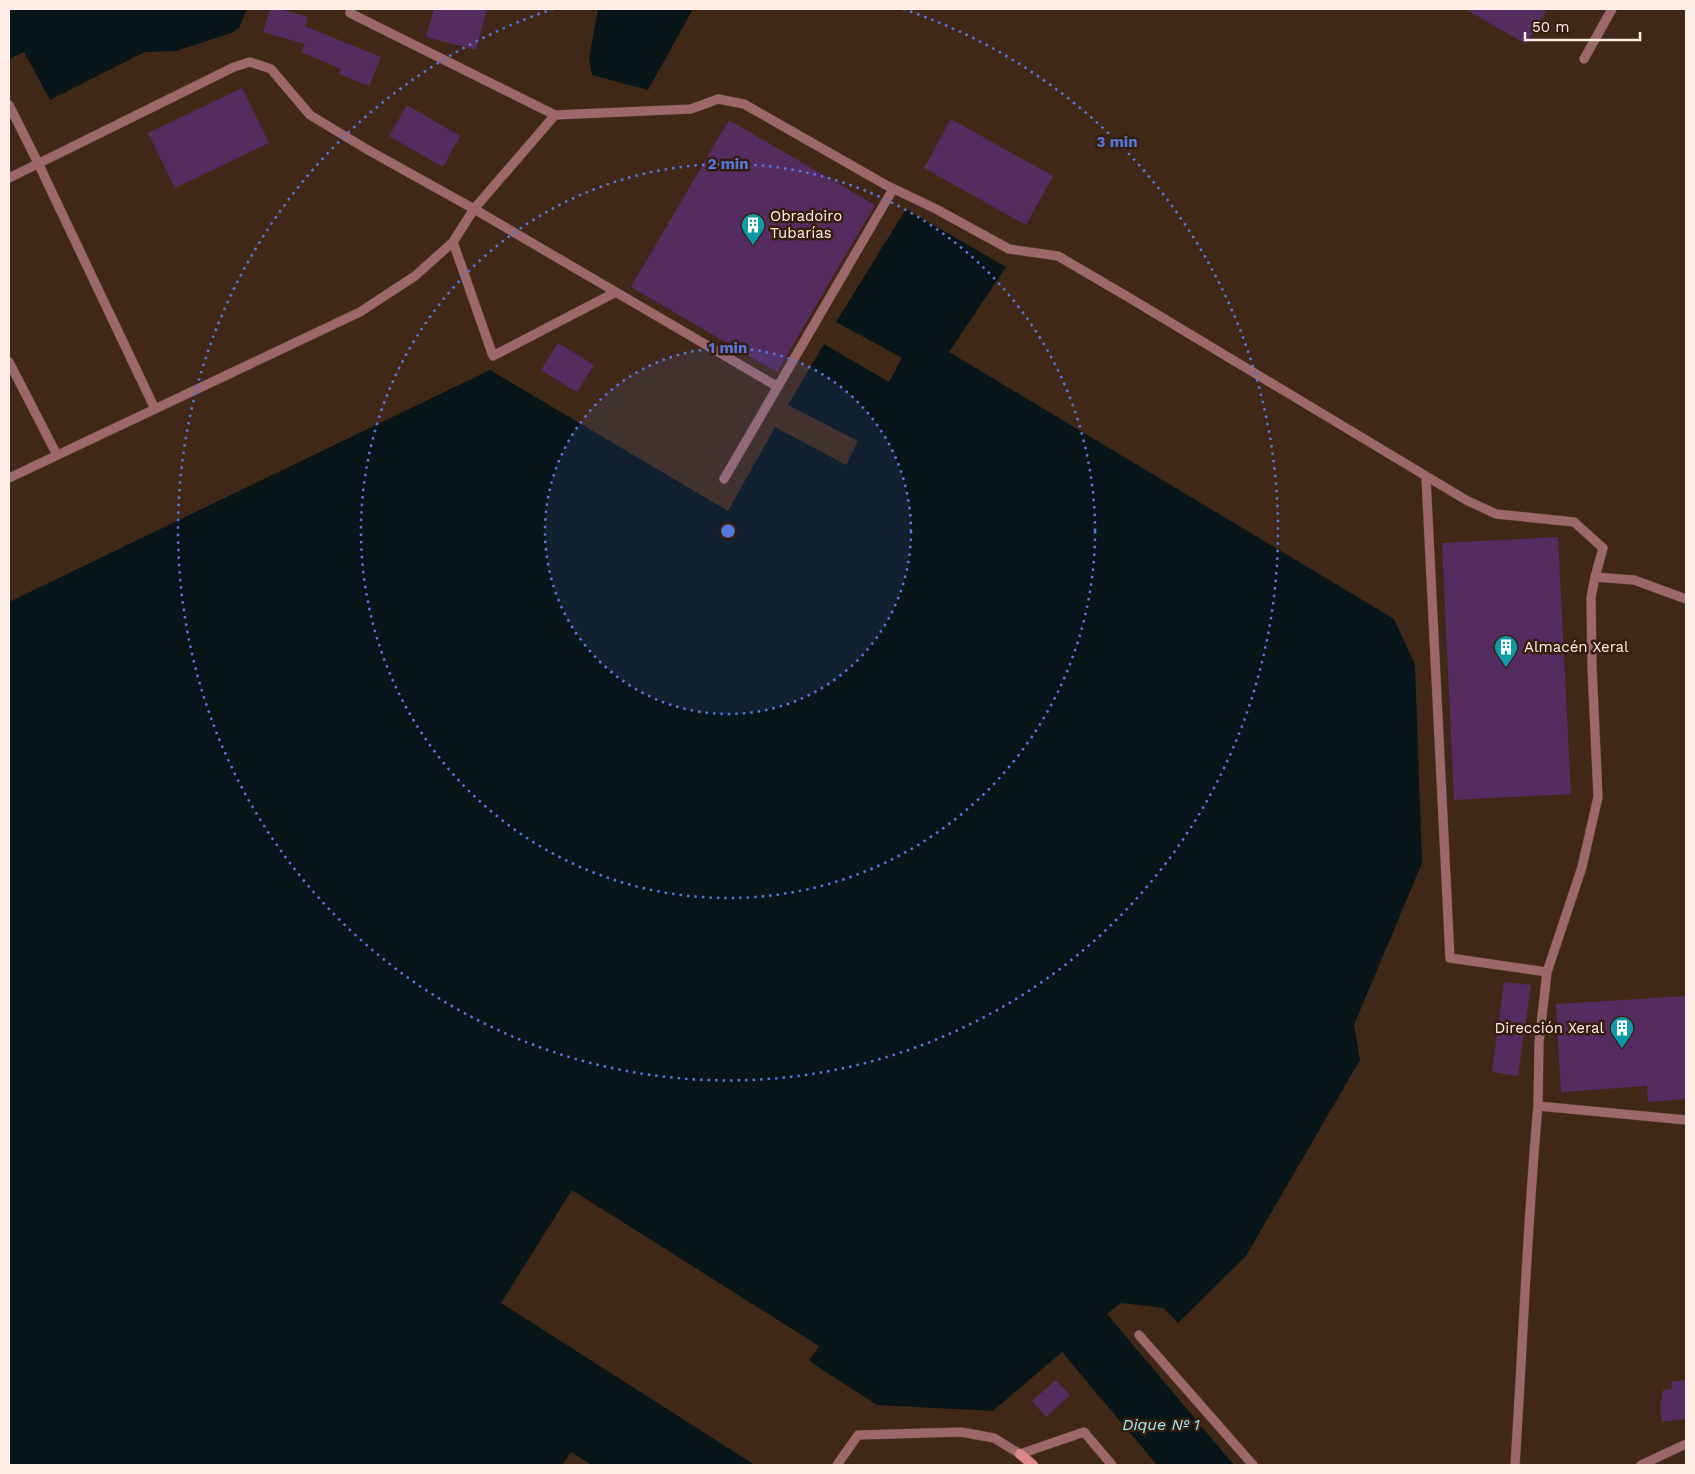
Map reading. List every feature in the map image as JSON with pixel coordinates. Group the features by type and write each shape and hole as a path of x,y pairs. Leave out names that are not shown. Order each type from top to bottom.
{"street":[{"path":"1020,1454 1033,1465"}],"lane":[{"path":"352,9 350,13 555,115 691,109 718,99 744,104 893,189 936,209 1009,249 1058,256 1128,296 1466,500 1496,514 1574,522 1603,548 1591,598 1598,797 1582,867 1547,972 1539,1043 1538,1106 1530,1202 1516,1465"},
{"path":"1584,59 1612,9"},
{"path":"9,178 234,67 250,62 271,69 310,115 778,387"},
{"path":"9,105 155,409"},
{"path":"9,478 360,312 415,276 454,242 474,209 555,115"},
{"path":"724,479 893,189"},
{"path":"454,242 493,356 616,292"},
{"path":"9,362 57,455"},
{"path":"1426,477 1450,958 1547,972"},
{"path":"1595,577 1634,580 1686,599"},
{"path":"1538,1106 1686,1120"},
{"path":"1139,1334 1253,1465"},
{"path":"837,1465 858,1435 961,1432 994,1438 1020,1454 1084,1432 1112,1465"},
{"path":"1641,1465 1686,1444"}],"water":[{"path":"9,9 247,9 239,28 231,33 176,51 145,52 50,100 24,52 9,59"},
{"path":"598,9 693,9 648,90 592,75 589,58"},
{"name":"Dique Nº 1","path":"906,209 1006,267 949,352 1394,619 1415,665 1422,863 1354,1025 1360,1060 1246,1256 1178,1323 1164,1308 1121,1303 1107,1314 1234,1465 1157,1465 1062,1352 993,1411 877,1405 809,1361 819,1346 572,1190 501,1303 755,1465 592,1465 571,1452 562,1465 9,1465 9,602 490,370 728,511 775,427 846,465 858,441 788,405 824,344 889,382 902,358 836,322"}],"building":[{"path":"270,9 279,9 308,17 305,26 381,57 369,86 339,74 341,69 301,52 305,44 263,32"},
{"path":"434,9 487,9 476,50 426,37"},
{"path":"1465,9 1547,9 1526,44"},
{"path":"242,88 269,143 175,188 148,133"},
{"path":"407,105 460,136 443,167 389,136"},
{"path":"951,119 1053,176 1026,225 924,168"},
{"name":"Obradoiro Tubarías","path":"729,120 875,205 777,372 631,287"},
{"path":"558,343 594,365 577,392 541,370"},
{"name":"Almacén Xeral","path":"1558,537 1571,794 1454,800 1442,543"},
{"path":"1504,982 1531,985 1518,1076 1492,1072"},
{"name":"Dirección Xeral","path":"1686,996 1686,1099 1648,1102 1647,1086 1561,1092 1556,1004"},
{"path":"1056,1380 1070,1395 1046,1417 1032,1401"},
{"path":"1686,1380 1686,1419 1662,1422 1660,1408 1663,1390 1672,1389 1671,1382"}],"place":[{"name":"Obradoiro Tubarías","path":"753,246"},
{"name":"Almacén Xeral","path":"1506,668"},
{"name":"Dirección Xeral","path":"1622,1049"}]}
